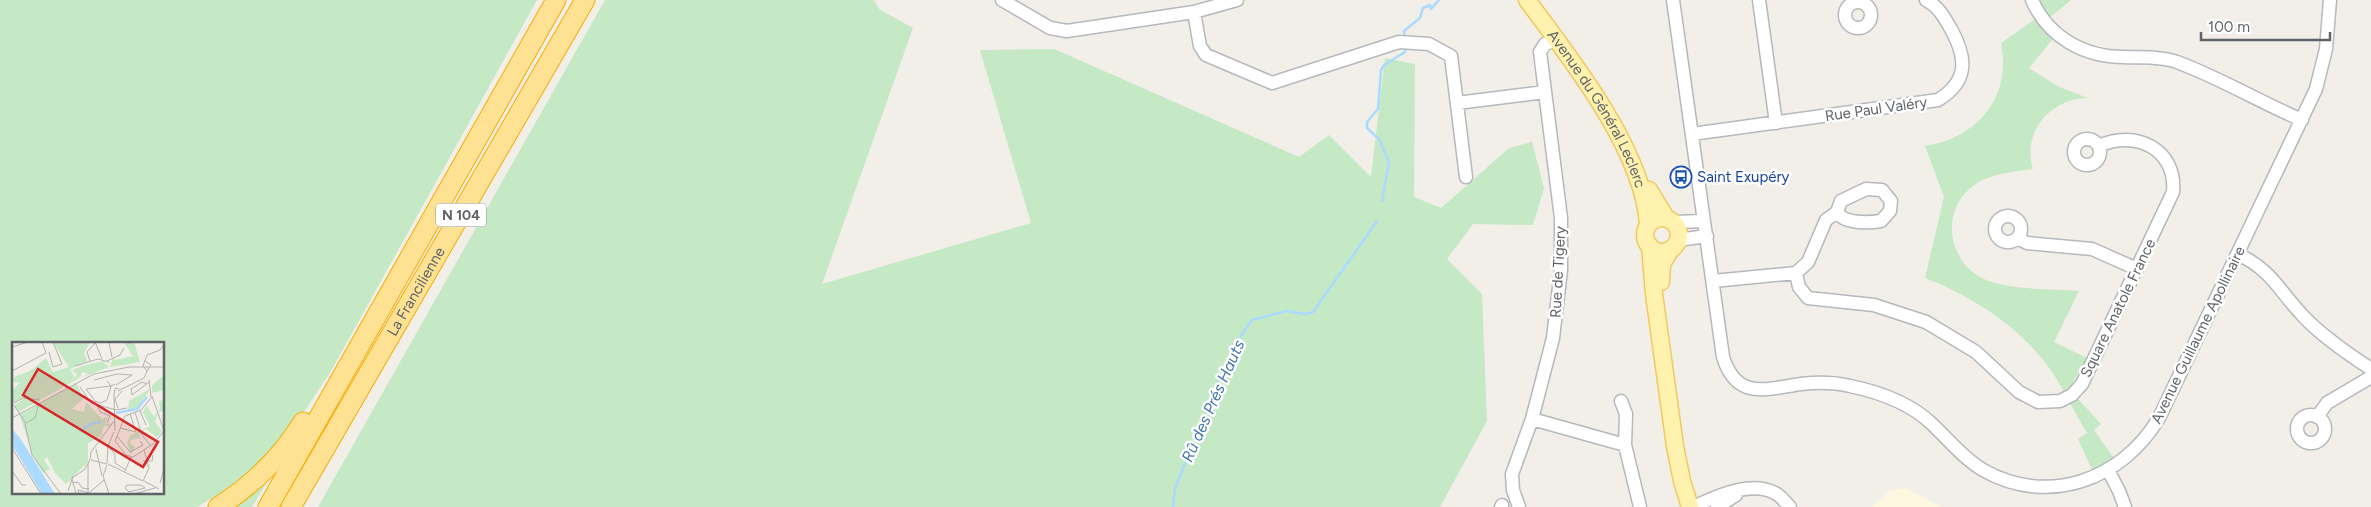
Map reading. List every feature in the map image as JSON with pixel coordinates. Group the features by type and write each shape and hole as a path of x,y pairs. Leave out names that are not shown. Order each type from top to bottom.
{"highway":[{"name":"La Francilienne","path":"268,507 340,377 556,0"},
{"name":"La Francilienne","path":"291,507 338,430 585,0"},
{"path":"218,507 248,487 266,470 294,437 320,395 340,377"},
{"path":"306,507 336,448 338,430"}],"main road":[{"name":"Avenue du Général Leclerc","path":"1527,0 1602,106 1625,150 1647,206 1648,225 1646,236 1650,246 1654,294 1678,464 1697,505"},
{"name":"Avenue du Général Leclerc","path":"1534,0 1609,105 1632,148 1655,203 1678,230 1674,245"},
{"path":"1648,225 1656,219 1670,220"},
{"path":"1650,246 1662,251 1674,245"},
{"path":"1674,245 1662,264 1661,295 1680,426 1697,505"}],"street":[{"path":"1002,0 1050,28 1066,32 1194,12 1237,0"},
{"name":"Avenue Guillaume Apollinaire","path":"1673,0 1726,366 1736,380 1750,389 1765,391 1801,384 1833,383 1881,394 1915,411 1930,422 1971,462 1982,469 2020,484 2052,487 2082,482 2108,470 2132,453 2152,430 2316,89 2326,49 2330,0"},
{"path":"1759,0 1776,123"},
{"name":"Rue Paul Valéry","path":"1692,134 1930,102 1947,95 1959,81 1962,73 1962,52 1942,13 1926,0"},
{"path":"2032,0 2045,22 2056,35 2071,44 2105,57 2142,57 2174,61 2302,120"},
{"path":"1194,12 1200,46 1206,55 1272,83 1405,42 1429,44 1451,56 1466,177"},
{"name":"Rue de Tigery","path":"1520,507 1513,490 1512,474 1532,419 1553,338 1561,270 1560,218 1540,52 1545,44 1557,40"},
{"path":"1457,103 1545,92"},
{"name":"Square Anatole France","path":"1796,273 1801,292 1812,299 1850,301 1908,314 1942,330 1976,352 2025,397 2045,403 2066,399 2082,384 2173,192 2173,173 2162,154 2144,143 2109,141 2099,146"},
{"path":"1713,281 1796,273 1808,262 1826,220 1837,212"},
{"path":"1670,220 1704,221"},
{"path":"1674,245 1707,236"},
{"path":"2017,238 2027,243 2097,250 2137,269"},
{"path":"2238,254 2262,268 2317,330 2371,369"},
{"path":"2317,417 2327,402 2371,377"},
{"path":"1621,401 1626,414 1625,445 1640,507"},
{"path":"1532,419 1625,445"},
{"path":"2108,470 2125,507"},
{"path":"1697,505 1721,503 1744,490 1754,488 1772,492 1790,507"}],"shaded area":[{"path":"1906,488 1941,507 1872,507 1889,491"}],"green space":[{"path":"0,0 537,0 331,371 284,442 251,475 197,507 0,507"},
{"path":"605,0 874,0 879,9 913,28 822,284 1031,223 980,50 1054,49 1299,157 1329,135 1371,177 1385,58 1415,64 1414,197 1441,208 1509,148 1532,142 1544,188 1533,225 1473,224 1447,259 1482,294 1487,421 1440,507 318,507"},
{"path":"2038,0 2071,0 2048,19"},
{"path":"2034,20 2052,40 2029,68 2059,87 2088,98 2075,99 2063,104 2052,110 2042,119 2031,142 2030,155 2033,169 1988,178 1974,185 1963,195 1956,207 1952,221 1952,235 1962,261 1972,271 1993,283 2017,287 2079,291 2054,342 2087,358 2069,389 2101,424 2094,430 2115,460 2093,472 2078,439 2087,433 2056,378 2032,347 2019,334 1990,312 1958,293 1925,278 1944,197 1925,146 1944,142 1960,134 1975,124 1987,112 1995,98 2001,81 2003,63 2001,43"},
{"path":"263,479 266,484 252,507 230,507"}],"waterway":[{"name":"Rû des Prés Hauts","path":"1405,38 1404,31 1420,18 1423,8 1430,5 1431,9 1439,0"},
{"name":"Rû des Prés Hauts","path":"1382,201 1389,162 1379,139 1367,128 1367,122 1378,109 1381,70 1384,65 1405,52 1405,46"},
{"name":"Rû des Prés Hauts","path":"1173,507 1175,488 1233,347 1252,320 1286,311 1305,314 1313,312 1377,221"}],"place":[{"name":"Saint Exupéry","path":"1681,177"}]}
